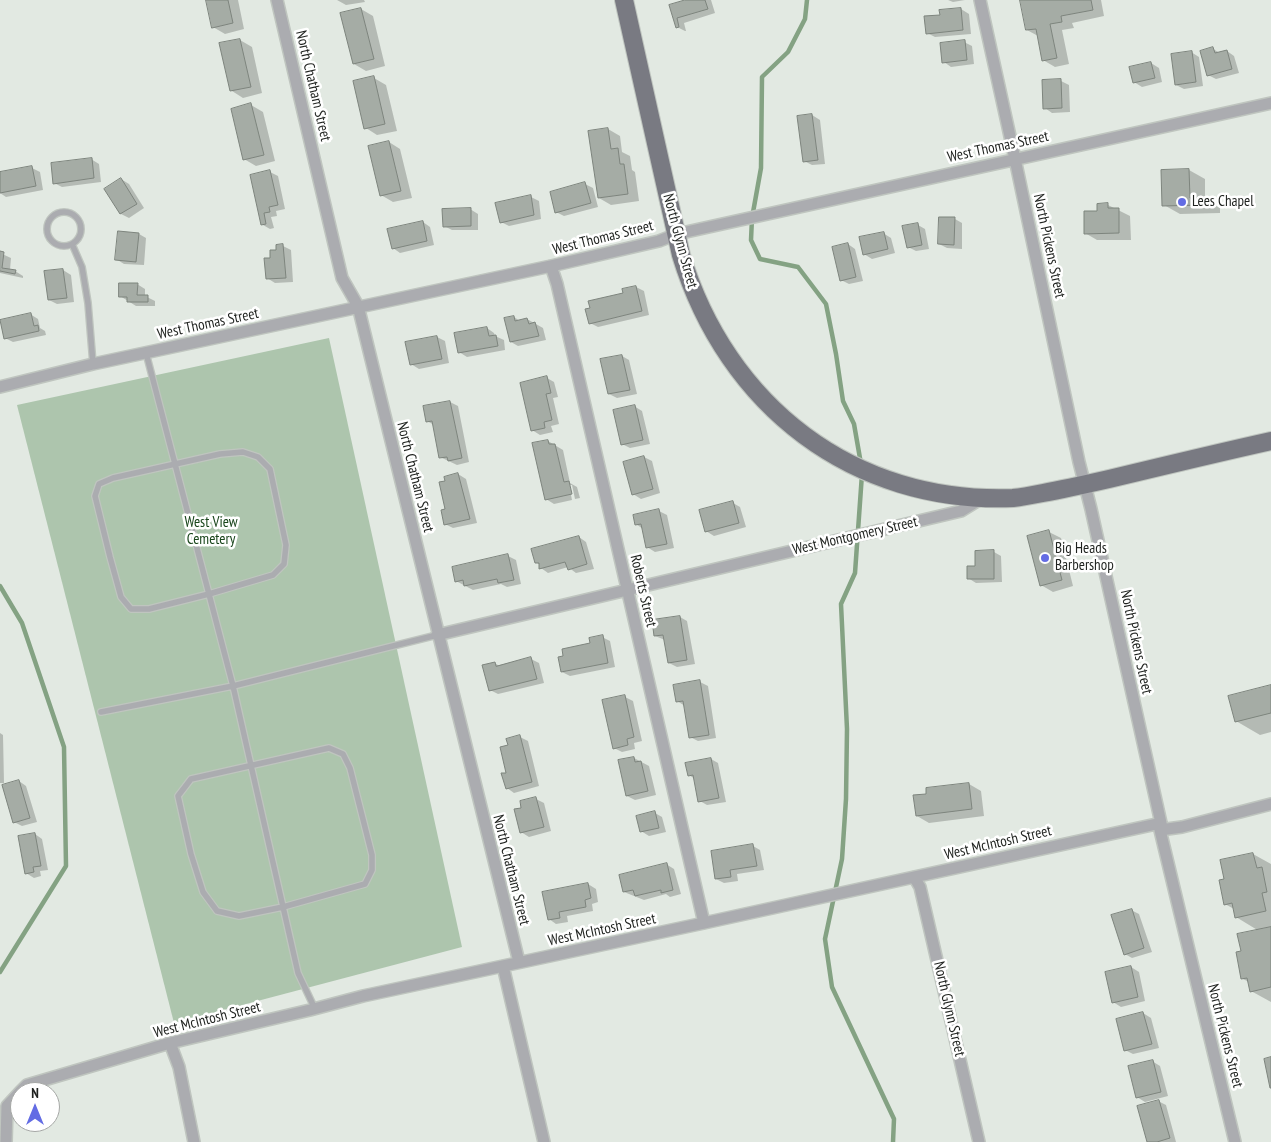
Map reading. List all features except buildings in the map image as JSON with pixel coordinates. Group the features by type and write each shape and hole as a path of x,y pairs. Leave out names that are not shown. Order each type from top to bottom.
{"main road":[{"name":"North Glynn Street","path":"624,0 681,255 694,294 720,344 753,389 790,425 842,459 884,478 940,494 982,498"},
{"path":"982,498 1015,498 1085,485 1271,441"}],"street":[{"name":"North Chatham Street","path":"278,0 342,278 358,306 437,635 519,962"},
{"name":"North Pickens Street","path":"980,0 1079,462 1160,826 1235,1142"},
{"name":"West Thomas Street","path":"0,387 93,364 551,266 658,241 677,234 1271,103"},
{"name":"Roberts Street","path":"551,266 557,284 704,924"},
{"name":"West Montgomery Street","path":"437,635 961,511 982,498"},
{"name":"West McIntosh Street","path":"39,1082 170,1043 363,996 1160,826 1182,827 1271,804"},
{"name":"North Glynn Street","path":"914,877 920,887 980,1142"},
{"path":"503,966 544,1142"},
{"path":"170,1043 179,1067 194,1142"},
{"path":"6,1142 7,1106 10,1103"}],"lane":[{"path":"62,212 69,213 79,221 80,234 72,244 59,245 48,237 47,224 56,214 62,212"},
{"path":"72,244 82,267 88,303 93,364"},
{"path":"146,353 233,686 298,973 315,1009"},
{"path":"243,452 258,457 270,469 286,545 284,564 273,575 208,594 149,609 131,609 122,597 110,557 95,496 99,484 113,478 220,454 243,452"},
{"path":"101,712 233,686 437,635"},
{"path":"330,748 343,754 350,768 372,855 372,870 365,884 283,907 239,916 216,912 203,892 191,854 178,796 191,779 251,766 305,752 330,748"}],"green space":[{"name":"West View Cemetery","path":"329,338 462,947 174,1023 17,405"}],"waterway":[{"path":"807,0 805,19 788,52 762,77 761,168 752,218 751,240 760,259 798,267 826,304 843,401 854,424 861,464"},
{"path":"862,474 855,573 841,604 847,729 846,799 842,859 825,939 832,987 894,1119 893,1142"},
{"path":"0,586 22,623 64,747 66,866 0,972"}],"place":[{"name":"Lees Chapel","path":"1182,202"},
{"name":"Big Heads Barbershop","path":"1045,558"}]}
